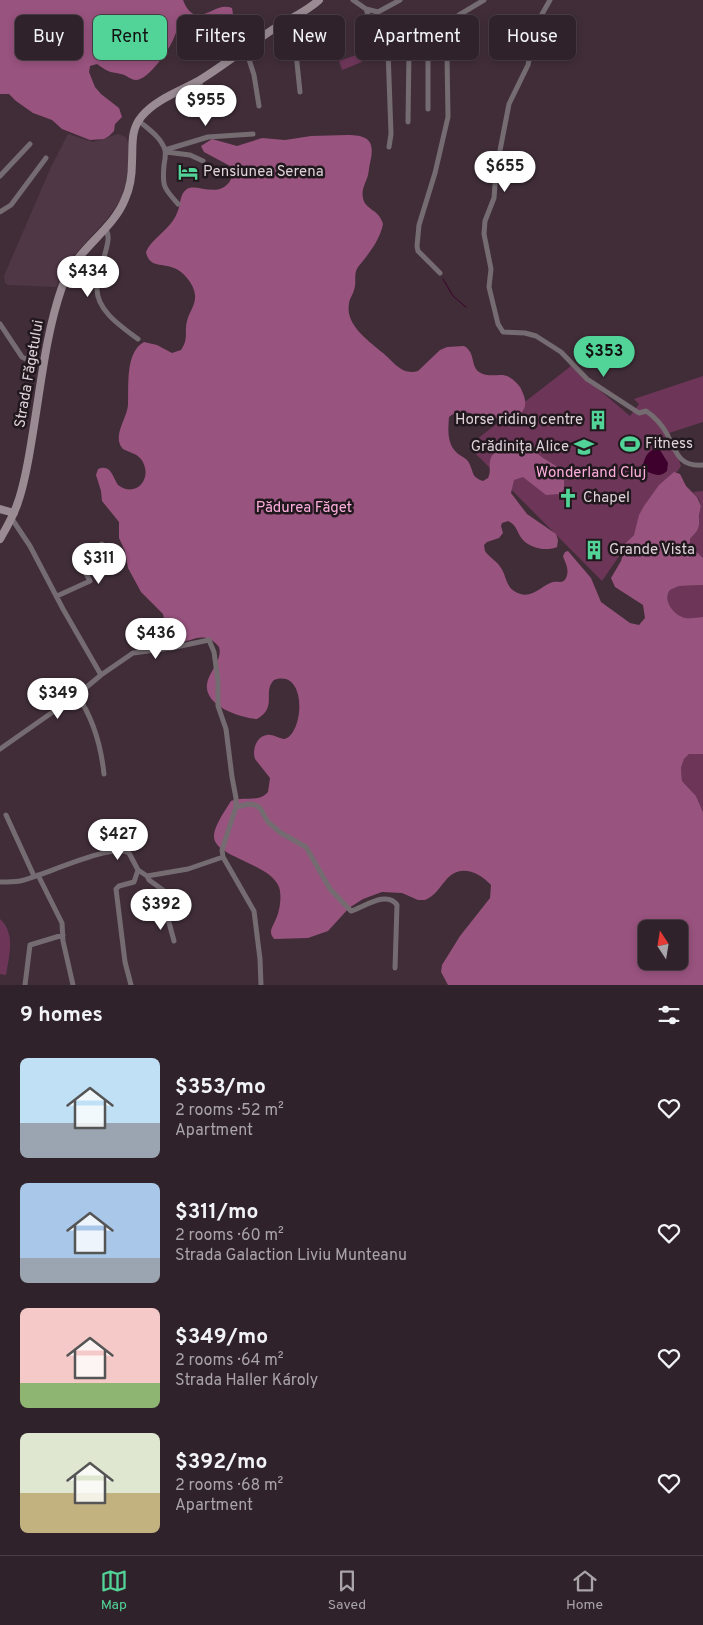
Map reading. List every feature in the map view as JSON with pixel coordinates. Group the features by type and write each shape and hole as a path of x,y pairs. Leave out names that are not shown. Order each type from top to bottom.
{"main road":[{"path":"297,15 319,0"},
{"path":"138,121 143,114 156,104 230,60"},
{"name":"Strada Făgetului","path":"0,540 13,516 26,472 45,362 58,301 68,272 79,256 105,228 125,200 130,180 133,132 138,121"},
{"path":"0,509 13,516"}],"street":[{"path":"353,0 366,9 378,12 400,0"},
{"path":"462,15 484,0"},
{"path":"550,0 537,23 528,65 509,104 496,171 494,198 484,221 484,234 491,269 489,287 498,324 503,332 525,333 536,336 561,352 588,379 639,413 646,411 651,415 666,432 674,450 682,460 692,464 703,465"},
{"path":"366,9 368,15"},
{"path":"249,60 254,75 259,106"},
{"path":"297,60 300,92"},
{"path":"388,60 392,134 389,147"},
{"path":"408,122 409,60"},
{"path":"428,60 428,109"},
{"path":"440,274 418,251 417,246 419,225 436,173 448,117 447,60"},
{"path":"199,80 206,102"},
{"path":"138,121 154,133 165,151 163,182 178,204"},
{"path":"165,151 208,137 253,134"},
{"path":"0,176 30,144"},
{"path":"165,151 190,155 203,161"},
{"path":"0,212 11,205 46,158"},
{"path":"105,228 108,232 108,244 97,288 100,303 115,322 138,339"},
{"path":"0,324 22,357 45,362"},
{"path":"13,516 63,609 101,674"},
{"path":"57,596 90,581 77,556 102,544"},
{"path":"0,749 77,695 101,674 133,653 171,648 208,640 214,652 218,681 218,706 226,729 236,807 222,850 223,857 254,911 261,985"},
{"path":"77,695 87,710 100,750 104,774"},
{"path":"236,807 249,804 255,805 260,808 268,822 281,833 306,847 330,889 351,911 382,899 394,901 396,906 395,968"},
{"path":"6,815 62,923 69,971 74,985"},
{"path":"0,882 20,881 86,858 125,850 138,870 163,890 174,941"},
{"path":"147,876 171,873 223,857"},
{"path":"131,985 125,962 116,889 119,886 134,882 138,870"},
{"path":"25,985 29,946 63,935"}],"shaded area":[{"path":"68,134 93,142 118,134 126,137 129,163 120,201 107,219 68,262 56,287 8,285 5,283 4,276 51,167"},
{"path":"654,449 660,450 668,463 667,471 661,475 642,469 647,455"}],"green space":[{"path":"0,0 183,0 188,9 194,14 199,15 177,15 177,30 167,50 167,15 93,15 93,60 160,60 146,76 136,80 109,71 97,64 90,66 89,72 95,87 119,108 122,117 115,124 114,131 104,139 90,140 62,129 52,120 33,113 9,94 0,94"},
{"path":"225,7 232,8 233,14 199,15"},
{"path":"355,55 355,60 361,60 362,62 342,70 339,61"},
{"name":"Pădurea Făget","path":"355,135 366,138 371,145 372,150 368,175 363,189 363,198 366,205 378,215 383,224 370,252 358,267 355,287 349,302 351,319 359,332 395,364 407,372 418,371 440,350 447,347 464,346 472,355 476,369 479,372 487,375 506,376 513,380 521,389 525,405 520,414 515,417 501,419 460,412 449,417 448,431 453,448 468,461 476,478 483,481 488,478 490,461 495,452 511,442 528,446 556,466 564,476 564,489 560,494 546,495 523,477 514,480 511,493 527,514 556,534 558,540 557,547 548,549 537,548 523,540 516,527 511,523 508,521 502,523 503,533 499,538 484,545 485,551 503,571 511,589 526,595 553,582 564,581 568,572 563,556 568,551 591,578 601,602 630,623 639,625 645,618 643,605 615,587 611,578 621,561 626,543 634,535 639,515 644,506 659,485 674,472 680,474 686,486 697,497 701,506 699,525 697,531 690,539 690,545 703,558 703,585 679,586 670,590 667,598 674,611 682,617 703,617 703,754 689,754 684,759 681,768 682,781 696,796 703,812 703,985 448,985 441,972 442,965 460,936 490,898 491,885 480,876 468,871 457,872 451,875 434,894 425,900 418,900 402,893 382,892 363,899 349,908 328,931 308,938 274,939 271,931 279,909 279,887 274,879 265,872 232,855 216,843 214,836 216,827 231,801 256,798 268,792 270,778 255,759 255,748 263,736 271,735 284,739 291,735 299,715 297,692 293,684 285,679 274,680 269,689 267,710 257,719 233,713 211,699 207,684 219,656 219,647 213,641 206,638 176,643 171,641 167,635 163,614 141,592 128,568 125,551 119,538 119,522 102,501 96,475 98,469 106,468 111,472 118,485 125,489 131,489 137,488 142,484 146,473 141,459 123,449 119,438 128,404 128,379 131,361 138,347 144,342 157,345 172,353 181,350 186,339 186,325 195,299 193,287 185,275 174,268 153,263 146,252 174,219 184,191 191,188 220,189 230,181 232,170 230,166 204,152 201,146 212,139 237,146 262,138 285,140 311,136"},
{"name":"Wonderland Cluj","path":"571,366 630,416 639,404 634,399 703,376 703,422 669,433 681,466 602,581 468,446"},
{"path":"703,491 703,558 690,545 690,539 697,531 701,506 699,499 693,492"},
{"path":"703,585 703,617 682,617 668,603 667,598 670,590 679,586"},
{"path":"689,754 703,754 703,812 696,796 682,781 681,768 684,759"},
{"path":"0,919 5,925 10,938 10,953 6,975 0,974"}],"waterway":[{"path":"443,279 453,296 466,307"}],"place":[{"name":"Pensiunea Serena","path":"188,172"},
{"name":"Horse riding centre","path":"598,420"},
{"name":"Fitness","path":"630,444"},
{"name":"Grădinița Alice","path":"584,447"},
{"name":"Chapel","path":"568,498"},
{"name":"Grande Vista","path":"594,550"}]}
